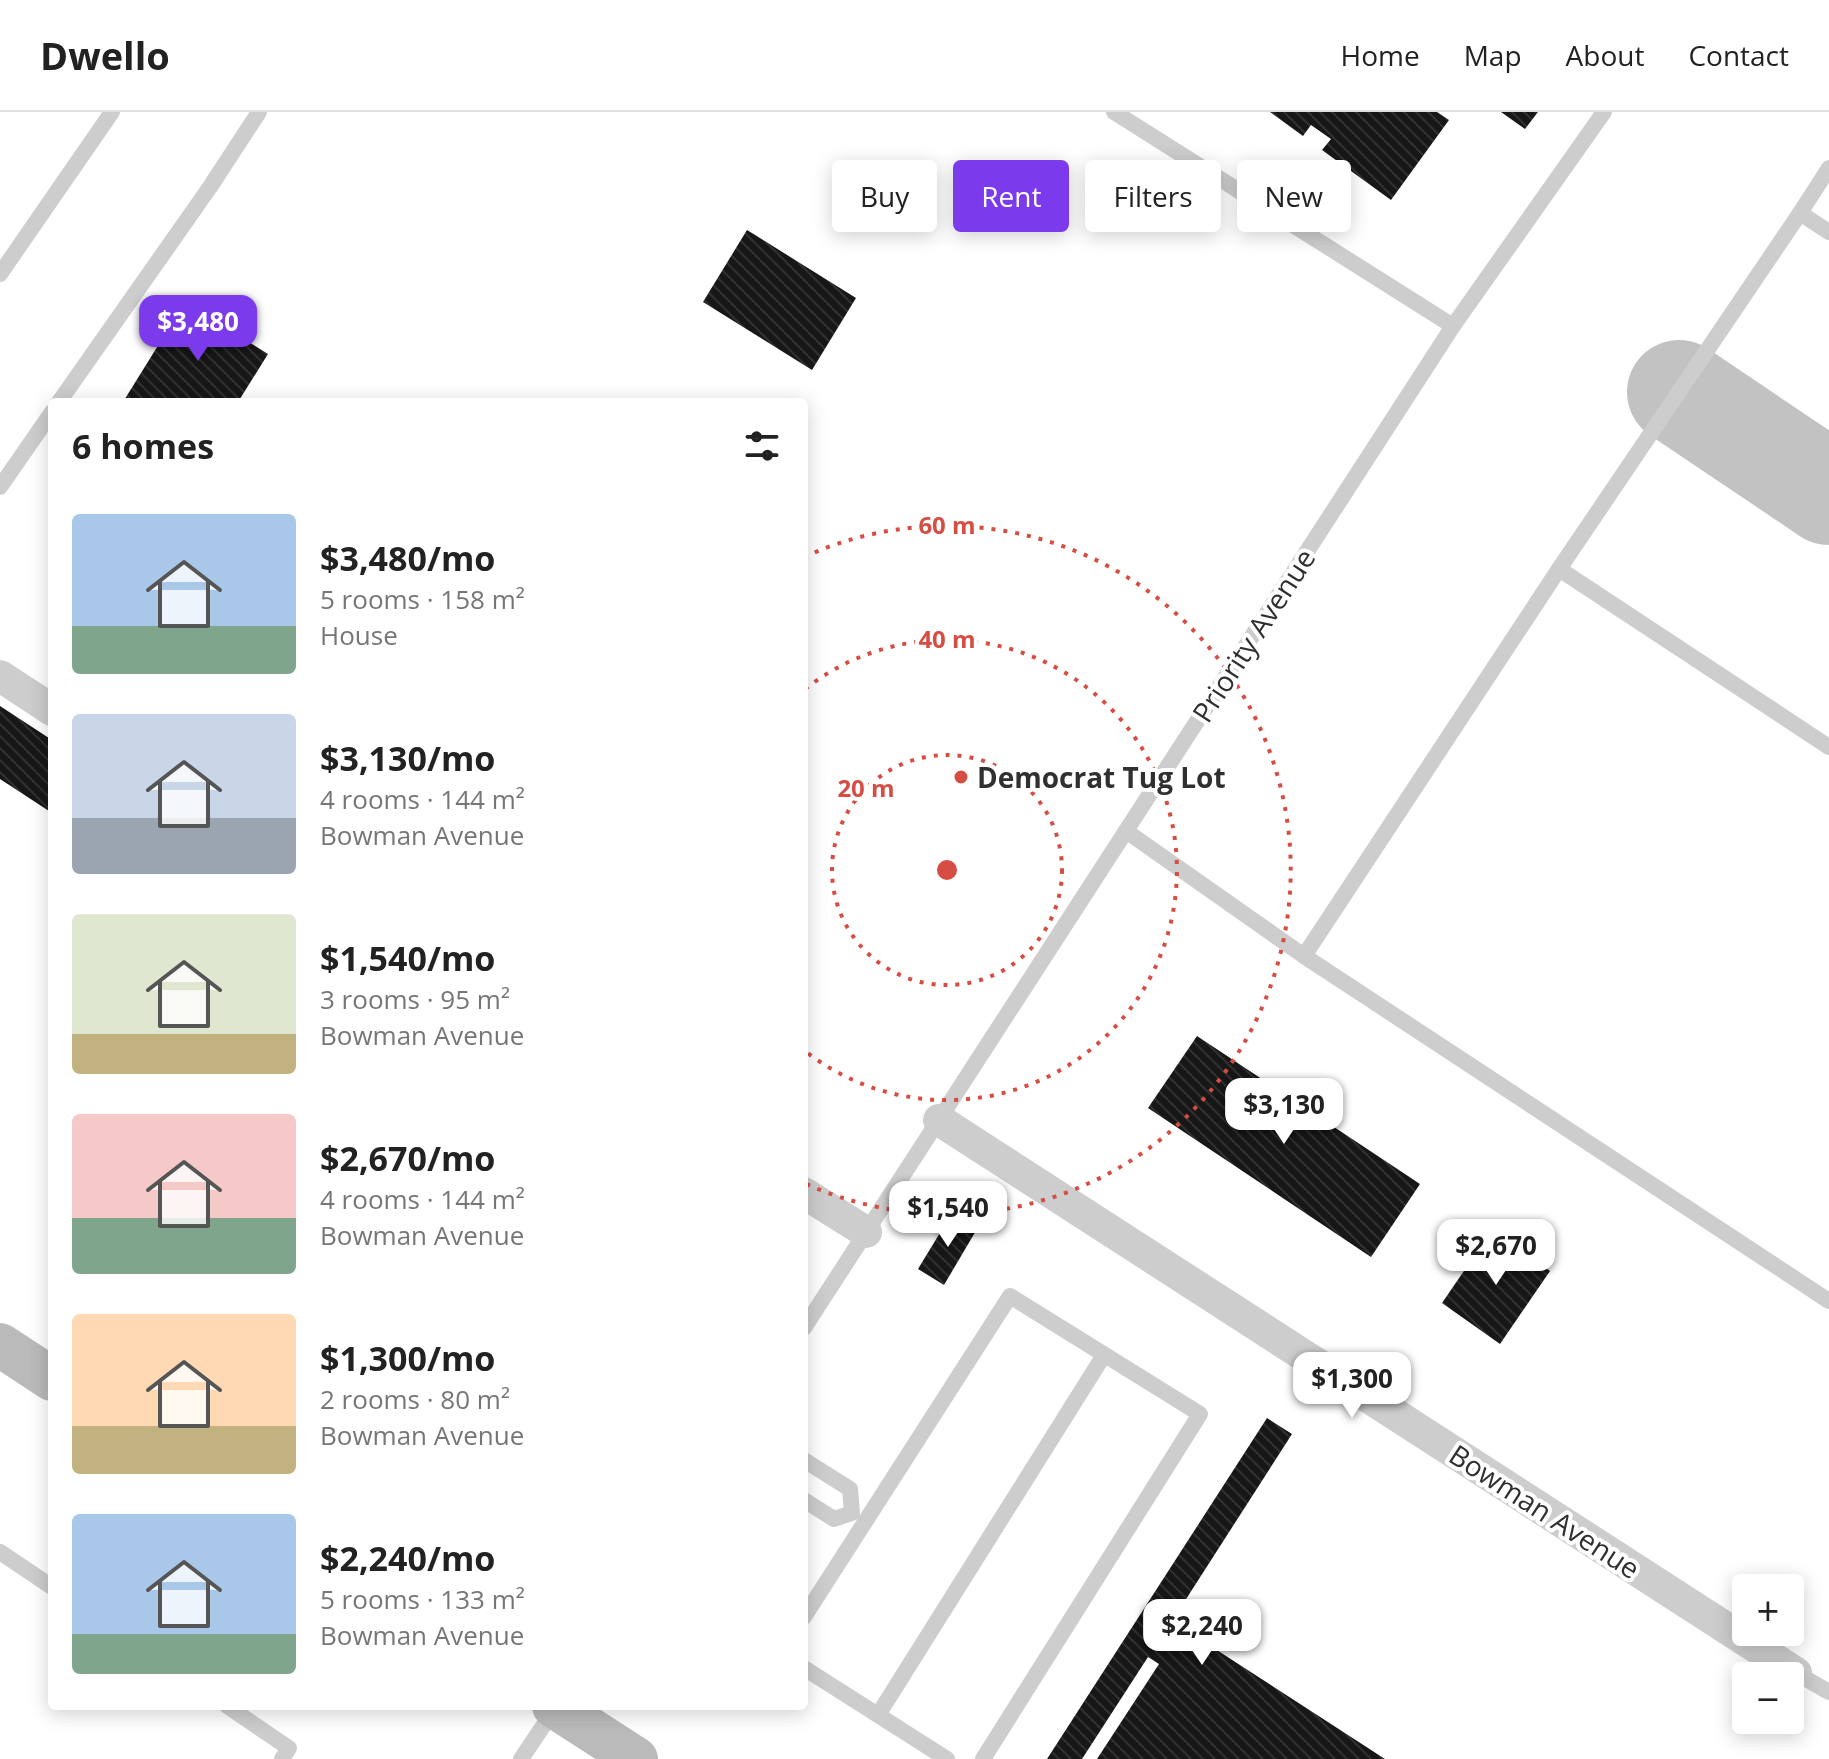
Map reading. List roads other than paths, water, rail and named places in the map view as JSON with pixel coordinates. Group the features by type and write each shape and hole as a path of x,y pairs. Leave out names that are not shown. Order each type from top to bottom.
{"main road":[{"path":"0,1345 48,1376"},
{"path":"562,1710 636,1759"}],"street":[{"path":"0,676 48,707"},
{"name":"Bowman Avenue","path":"939,1120 1779,1662"},
{"path":"808,1196 866,1232"}],"lane":[{"path":"0,274 112,112"},
{"path":"62,398 259,112"},
{"path":"1114,112 1453,326"},
{"name":"Priority Avenue","path":"808,1322 1453,326 1604,112"},
{"path":"1304,956 1829,168"},
{"path":"1800,213 1829,232"},
{"path":"0,487 48,418"},
{"path":"1559,569 1829,747"},
{"path":"1126,831 1304,956 1829,1301"},
{"path":"808,1610 858,1517 1010,1296 1200,1414 983,1759"},
{"path":"878,1715 1104,1355"},
{"path":"808,1463 850,1489 858,1517"},
{"path":"808,1503 834,1519 858,1517"},
{"path":"0,1552 48,1584"},
{"path":"808,1671 947,1759"},
{"name":"Bowman Avenue","path":"1804,1678 1829,1692"},
{"path":"232,1710 286,1754"},
{"path":"521,1759 553,1710"}],"place":[{"name":"Democrat Tug Lot","path":"961,777"}]}
